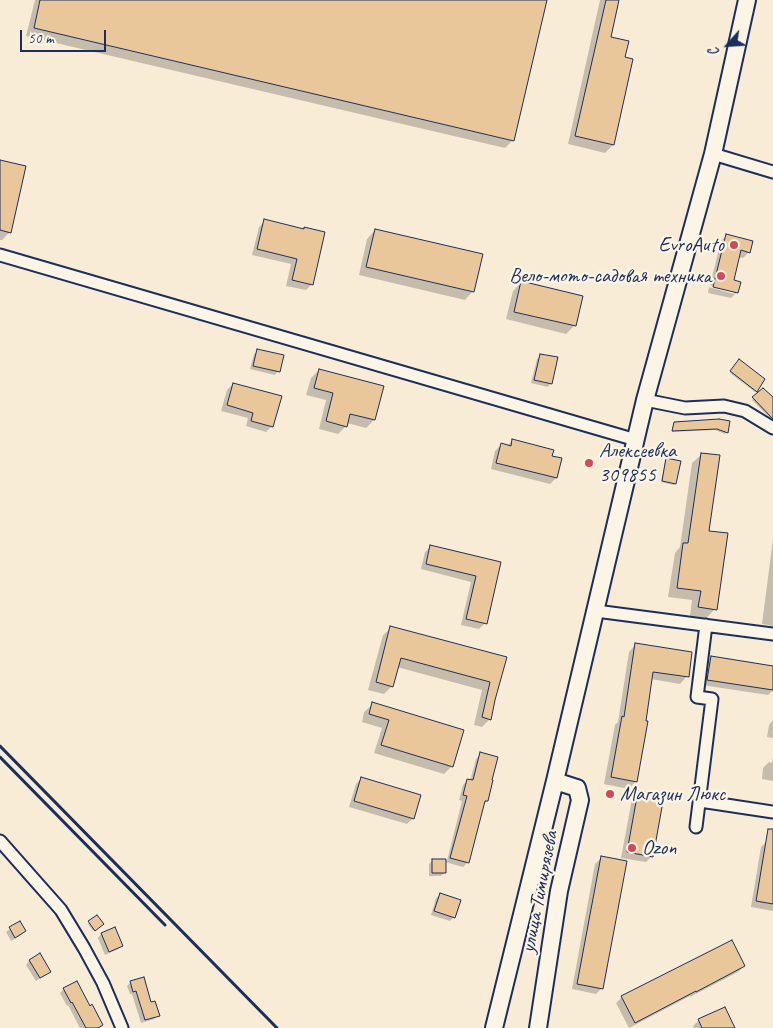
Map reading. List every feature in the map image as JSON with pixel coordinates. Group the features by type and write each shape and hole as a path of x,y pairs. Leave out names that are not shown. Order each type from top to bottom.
{"main road":[{"path":"494,1028 596,611 645,400 714,154 747,0"},
{"name":"улица Тимирязева","path":"538,1028 558,890 580,800 577,788 555,781"}],"street":[{"path":"714,154 773,172"},
{"path":"0,255 636,440"},
{"path":"645,400 685,408 724,406 745,410 773,428"},
{"path":"596,611 773,634"},
{"path":"696,827 712,699 696,697 706,625"},
{"path":"700,801 773,812"},
{"path":"0,841 61,910 103,983 122,1028"}],"building":[{"path":"40,0 547,0 514,141 34,28"},
{"path":"606,0 619,0 611,37 629,41 625,57 633,59 614,145 575,136"},
{"path":"0,160 26,166 11,233 0,230"},
{"path":"264,219 325,232 313,285 292,280 297,259 257,249"},
{"path":"375,229 483,254 474,292 366,267"},
{"path":"726,234 753,241 750,253 741,250 734,280 741,282 738,293 713,287"},
{"path":"521,281 583,296 576,326 514,312"},
{"path":"257,349 284,355 280,372 253,366"},
{"path":"540,354 558,357 552,384 534,380"},
{"path":"739,359 765,379 757,392 730,371"},
{"path":"319,369 384,386 375,420 350,414 347,427 326,421 333,393 314,388"},
{"path":"233,383 282,396 273,427 251,421 253,413 227,405"},
{"path":"763,388 773,397 773,419 752,397"},
{"path":"719,419 730,421 728,433 717,429 672,431 674,422"},
{"path":"512,439 554,450 552,456 562,458 557,478 496,463 501,443 511,446"},
{"path":"701,453 720,455 709,531 728,533 717,610 698,607 701,591 677,588 683,543 688,543"},
{"path":"666,458 681,461 676,484 662,481"},
{"path":"430,545 501,562 487,624 466,619 476,576 426,564"},
{"path":"390,626 507,657 491,720 482,717 490,682 401,658 393,687 376,682"},
{"path":"635,643 692,652 689,677 653,672 646,721 648,721 637,782 611,777 622,716 624,717"},
{"path":"711,656 773,666 773,690 707,680"},
{"path":"372,702 464,730 453,767 381,745 389,720 369,714"},
{"path":"480,752 498,757 488,801 485,801 469,863 450,858 467,796 463,795 467,779 473,780"},
{"path":"361,777 421,795 414,819 354,801"},
{"path":"638,791 664,796 653,857 627,852"},
{"path":"768,829 773,829 773,904 756,901"},
{"path":"601,856 627,861 603,989 577,984"},
{"path":"432,859 446,859 446,873 432,873"},
{"path":"440,893 461,900 455,918 434,911"},
{"path":"97,915 104,924 95,931 88,921"},
{"path":"20,921 26,931 15,938 9,927"},
{"path":"115,927 123,946 109,952 101,933"},
{"path":"732,940 745,966 635,1023 621,996"},
{"path":"40,953 51,972 40,978 29,960"},
{"path":"144,977 151,1002 155,1001 160,1016 145,1020 136,991 133,992 130,981"},
{"path":"77,981 90,1006 92,1004 103,1025 98,1028 86,1028 63,988"},
{"path":"725,1007 735,1028 702,1028 698,1019"}],"railway":[{"path":"0,746 277,1028"},
{"path":"0,757 165,925"}],"place":[{"name":"EvroAuto","path":"734,245"},
{"name":"Вело-мото-садовая техника","path":"721,276"},
{"name":"Алексеевка 309855","path":"589,463"},
{"name":"Магазин Люкс","path":"610,794"},
{"name":"Ozon","path":"632,848"}]}
